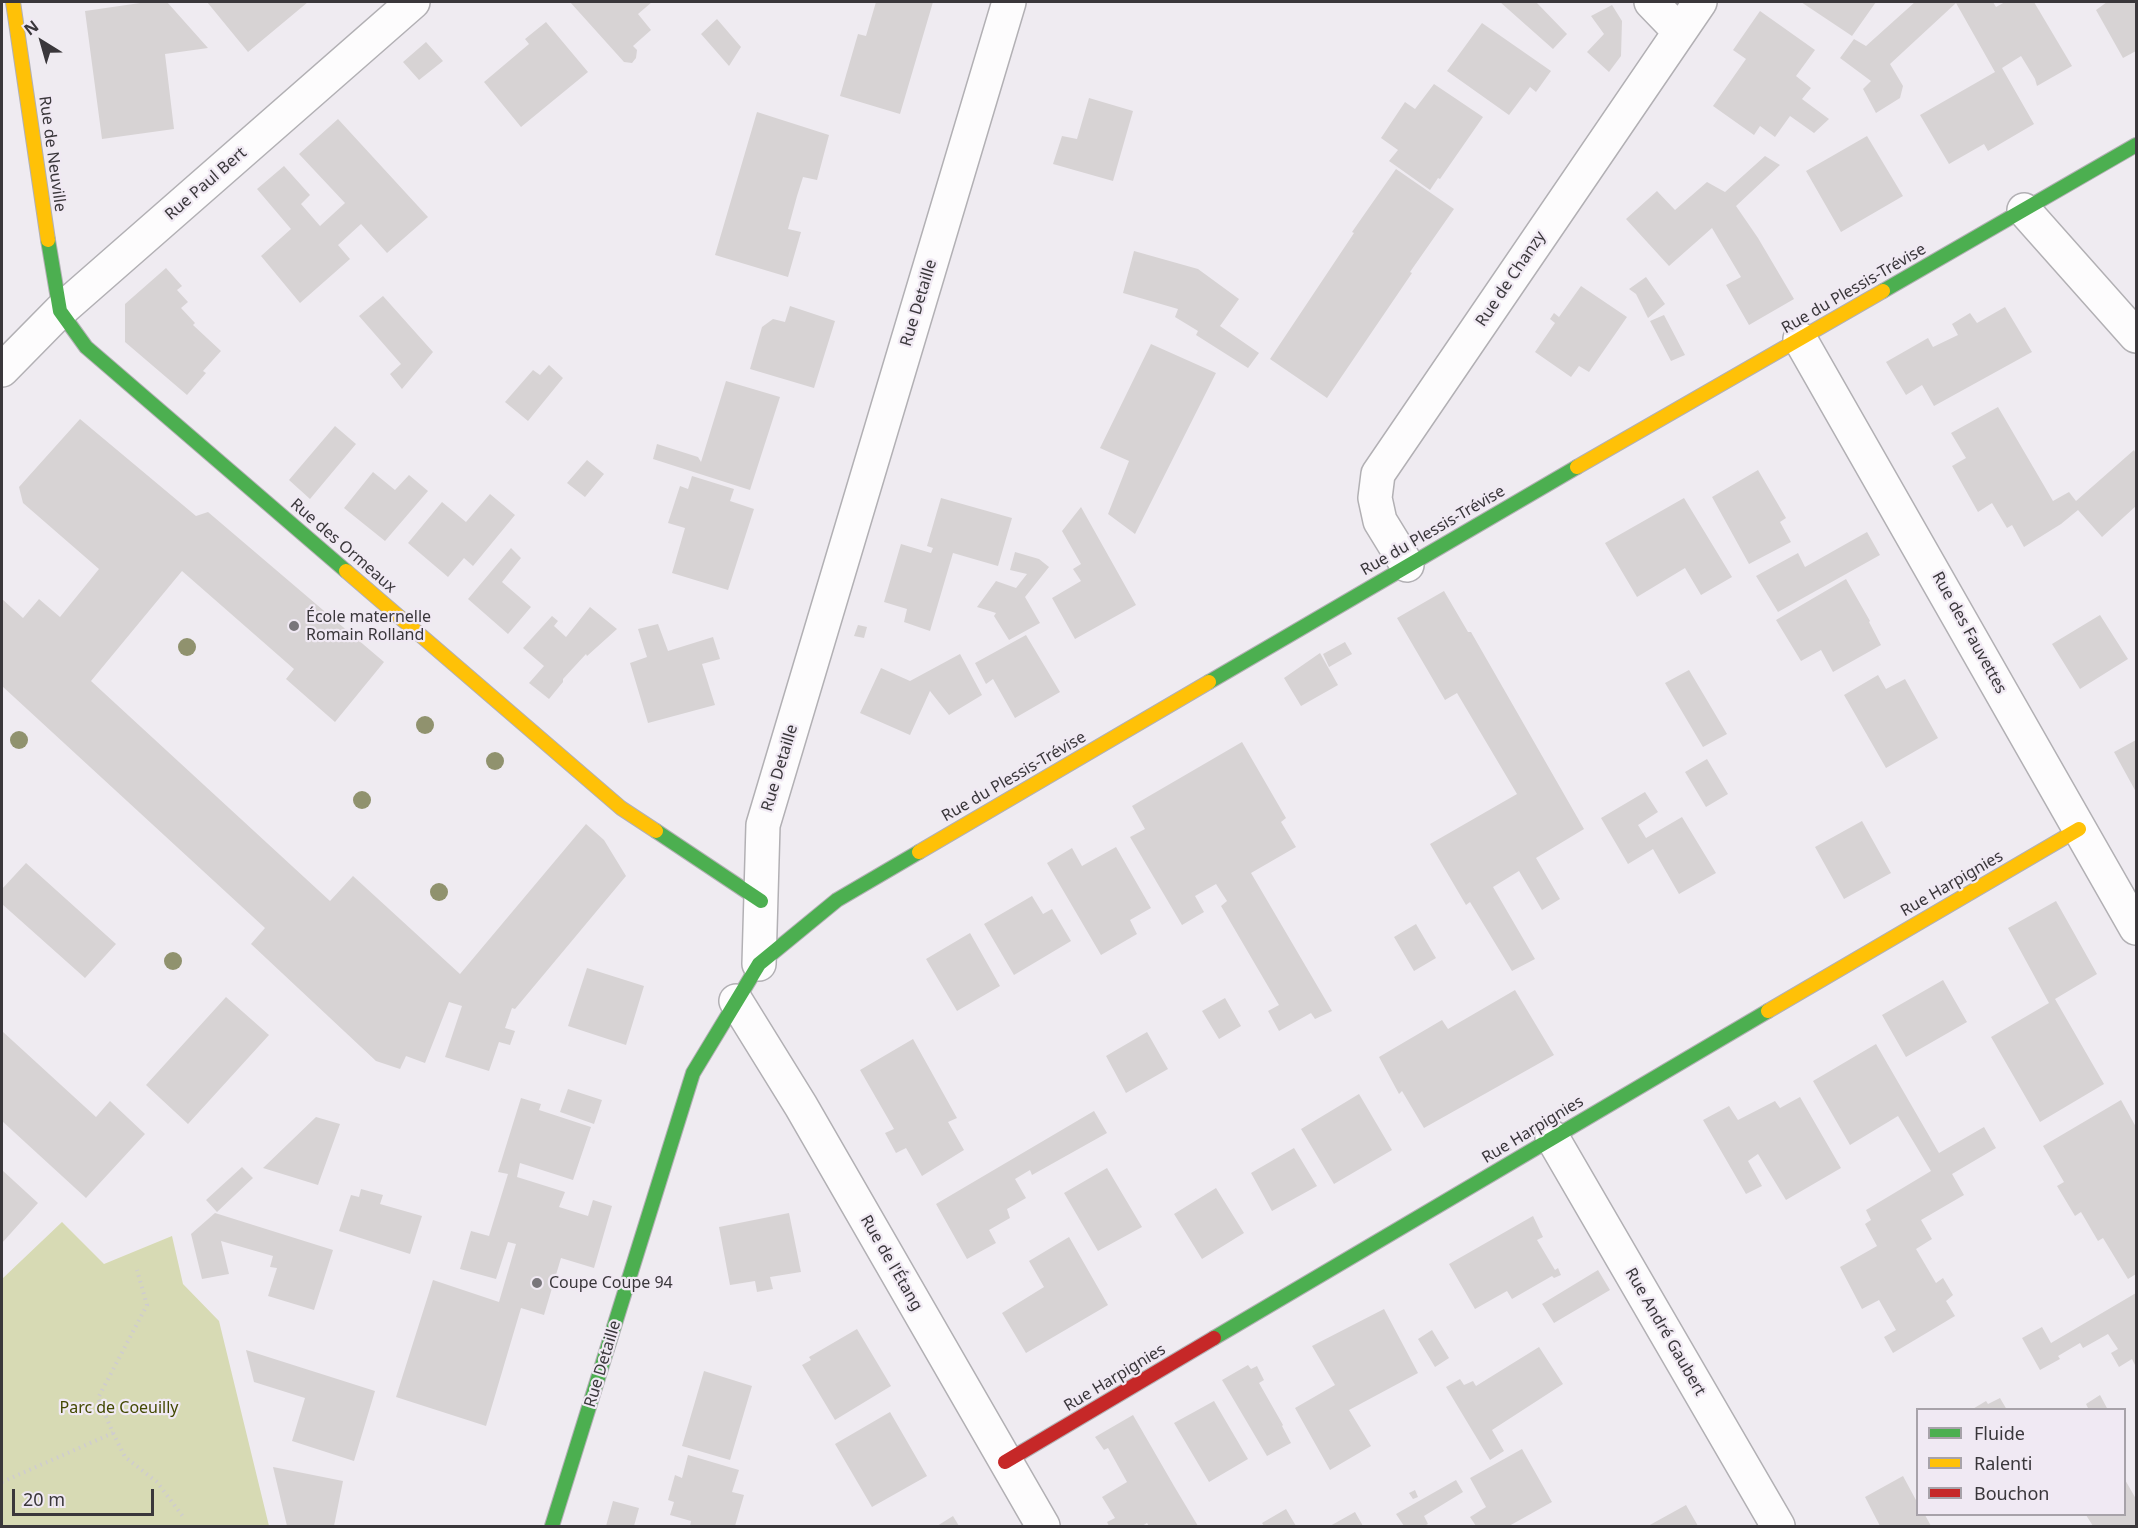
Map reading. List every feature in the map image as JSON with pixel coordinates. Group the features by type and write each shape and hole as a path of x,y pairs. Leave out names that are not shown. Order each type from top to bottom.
{"street":[{"name":"Rue de Neuville","path":"12,2 60,311"},
{"name":"Rue Paul Bert","path":"2,370 60,311 413,2"},
{"name":"Rue Detaille","path":"552,1527 693,1073 759,964 763,825 1010,2"},
{"path":"1651,2 1679,31"},
{"name":"Rue de Chanzy","path":"1407,565 1380,521 1375,498 1378,474 1700,2"},
{"name":"Rue du Plessis-Trévise","path":"759,964 837,900 1407,565 2136,146"},
{"path":"2024,210 2136,336"},
{"name":"Rue des Ormeaux","path":"60,311 86,347 621,808 761,901"},
{"name":"Rue des Fauvettes","path":"1800,339 2136,928"},
{"name":"Rue Harpignies","path":"1005,1462 1552,1137 2079,829"},
{"name":"Rue de l'Étang","path":"736,1001 801,1106 1043,1527"},
{"name":"Rue André Gaubert","path":"1552,1137 1778,1527"}],"path":[{"path":"137,1270 147,1305 98,1398 124,1457 157,1482 184,1518"},
{"path":"2,1482 113,1432"}],"green space":[{"name":"Parc de Coeuilly","path":"62,1222 104,1264 172,1236 183,1284 219,1321 269,1526 2,1526 2,1279"}],"building":[{"path":"147,2 167,2 208,48 165,54 174,129 102,139 85,11"},
{"path":"207,2 308,2 248,52"},
{"path":"570,2 652,2 638,14 651,30 633,46 637,50 636,58 632,63 624,62"},
{"path":"876,2 933,2 900,114 840,96 858,34 866,36"},
{"path":"1500,2 1536,2 1567,34 1553,49"},
{"path":"1801,2 1876,2 1852,36"},
{"path":"1915,2 1993,2 1996,7 2005,2 2034,2 2072,66 2037,86 2021,56 2002,68 2034,124 1988,151 1984,144 1949,164 1920,115 1995,72 1956,3 1890,64 1903,86 1900,98 1876,113 1863,89 1871,81 1840,58 1854,39 1866,46"},
{"path":"2107,2 2136,2 2136,51 2123,58 2096,10"},
{"path":"1612,5 1622,21 1621,56 1609,72 1587,52 1604,34 1591,16"},
{"path":"1760,11 1815,50 1796,76 1811,88 1802,99 1829,119 1814,133 1790,116 1775,137 1760,126 1754,135 1713,106 1746,59 1733,50"},
{"path":"717,19 741,47 729,66 701,34"},
{"path":"546,22 588,72 521,127 484,82 529,44 525,39"},
{"path":"1482,23 1551,71 1536,92 1530,87 1509,115 1447,71"},
{"path":"426,42 443,61 419,80 403,62"},
{"path":"1434,84 1483,117 1430,190 1389,161 1398,150 1381,138 1405,102 1415,109"},
{"path":"1089,98 1133,111 1113,181 1053,164 1062,136 1077,139"},
{"path":"757,112 829,135 817,180 803,177 797,196 788,229 801,232 788,277 715,255"},
{"path":"338,119 428,217 387,253 361,224 338,245 350,259 300,303 261,256 291,229 257,189 284,166 310,195 301,204 320,226 345,203 299,154"},
{"path":"1867,136 1903,196 1841,232 1806,171"},
{"path":"1765,156 1780,165 1736,206 1794,299 1749,325 1726,285 1741,277 1712,228 1669,266 1626,219 1657,191 1675,210 1707,182 1725,192"},
{"path":"1396,169 1454,209 1327,398 1270,359 1354,233 1352,232"},
{"path":"1134,251 1198,269 1239,299 1220,326 1259,353 1248,368 1196,335 1198,331 1175,317 1178,309 1123,293"},
{"path":"166,268 182,286 177,290 188,302 181,308 195,323 193,325 221,351 203,371 206,373 187,395 125,342 125,304"},
{"path":"1646,277 1665,304 1648,318 1636,294 1629,289"},
{"path":"1581,286 1627,317 1589,372 1579,366 1571,377 1535,352 1555,323 1550,319 1554,313 1559,317"},
{"path":"383,296 433,352 402,389 390,374 401,364 359,316"},
{"path":"790,306 835,321 814,388 750,369 762,327 773,319 785,322"},
{"path":"2005,307 2032,352 1934,406 1922,385 1906,395 1886,362 1928,338 1933,347 1958,335 1952,324 1970,313 1977,323"},
{"path":"1664,315 1685,355 1671,361 1650,321"},
{"path":"1151,344 1216,373 1135,534 1108,514 1129,461 1100,448"},
{"path":"549,365 563,378 528,421 505,402 533,370 540,375"},
{"path":"726,381 780,397 750,490 653,459 657,444 698,457 701,462"},
{"path":"1998,407 2053,501 2069,492 2076,501 2134,450 2136,454 2136,506 2102,537 2078,510 2061,524 2024,547 2012,525 2007,528 1992,503 1978,512 1952,466 1966,458 1951,433"},
{"path":"80,419 196,516 208,512 384,662 335,722 286,679 294,669 182,571 91,681 330,901 353,876 460,974 586,824 604,840 626,876 515,1009 512,1008 505,1028 515,1031 510,1045 499,1042 489,1071 445,1057 462,1006 449,1002 425,1063 406,1056 400,1069 376,1061 251,944 265,928 2,686 2,599 23,618 39,599 60,617 99,569 23,503 19,487"},
{"path":"335,426 356,444 310,499 289,480"},
{"path":"587,460 604,474 585,497 567,483"},
{"path":"1758,470 1786,518 1780,522 1791,542 1749,564 1712,497"},
{"path":"373,472 395,490 409,475 428,491 385,541 344,508"},
{"path":"692,476 734,489 730,501 754,509 728,590 672,573 685,528 668,523 680,486 688,489"},
{"path":"490,494 515,515 473,566 464,558 448,577 408,543 442,502 466,522"},
{"path":"941,498 1012,518 998,566 953,553 930,631 904,622 907,609 884,602 901,544 931,553 933,548 927,546"},
{"path":"1684,498 1732,577 1701,595 1685,568 1637,597 1605,543"},
{"path":"1081,507 1136,605 1075,639 1052,598 1081,581 1073,569 1081,564 1062,531"},
{"path":"1867,532 1880,555 1778,612 1756,576 1798,553 1805,567"},
{"path":"511,548 521,558 502,582 531,607 508,634 468,599"},
{"path":"1015,552 1039,559 1049,567 1025,597 1040,623 1009,640 994,616 996,613 977,607 996,581 1016,588 1027,574 1010,570"},
{"path":"1846,579 1881,645 1833,672 1821,650 1801,661 1776,620"},
{"path":"1444,591 1468,632 1471,632 1584,829 1536,858 1560,899 1542,910 1519,871 1493,887 1535,959 1512,971 1470,902 1466,905 1430,844 1517,794 1457,693 1445,700 1397,618"},
{"path":"590,607 617,629 587,656 586,654 563,679 549,699 529,683 544,666 523,648 552,616 558,621 554,626 566,637"},
{"path":"2100,615 2128,659 2080,689 2052,644"},
{"path":"658,624 668,651 713,637 720,659 702,664 715,705 648,723 630,663 647,657 638,629"},
{"path":"858,625 867,627 864,638 854,636"},
{"path":"1026,635 1060,692 1015,718 993,679 986,684 975,663"},
{"path":"1345,642 1352,654 1329,667 1323,654"},
{"path":"1320,653 1338,685 1301,706 1284,678"},
{"path":"960,654 982,695 949,715 930,691 910,735 860,713 881,668 910,681"},
{"path":"1689,670 1727,734 1703,747 1665,683"},
{"path":"1878,675 1886,689 1905,679 1938,738 1886,768 1844,695"},
{"path":"2136,740 2136,792 2114,752"},
{"path":"1242,742 1286,818 1281,822 1296,847 1251,873 1332,1011 1315,1019 1311,1013 1279,1031 1268,1011 1279,1005 1221,906 1227,901 1216,884 1195,896 1204,912 1182,925 1130,837 1145,829 1132,806"},
{"path":"1707,759 1728,794 1706,807 1685,772"},
{"path":"1645,792 1658,812 1638,825 1646,838 1682,817 1716,873 1679,894 1653,849 1628,864 1601,818"},
{"path":"1862,821 1891,873 1844,899 1815,847"},
{"path":"1116,847 1151,908 1130,920 1137,934 1101,955 1047,863 1072,848 1082,866"},
{"path":"26,863 116,944 85,978 2,904 2,889"},
{"path":"1032,896 1043,914 1052,909 1071,941 1014,975 984,924"},
{"path":"2056,901 2097,974 2055,999 2104,1084 2040,1122 1991,1037 2049,1003 2008,928"},
{"path":"1416,924 1436,958 1414,971 1394,937"},
{"path":"970,933 1000,986 957,1011 926,959"},
{"path":"587,968 644,986 626,1045 568,1026"},
{"path":"1943,980 1967,1022 1906,1057 1882,1015"},
{"path":"1515,990 1554,1055 1424,1128 1402,1091 1399,1094 1379,1057 1442,1020 1448,1029"},
{"path":"226,997 269,1035 188,1124 146,1085"},
{"path":"1225,998 1241,1026 1219,1039 1202,1011"},
{"path":"2,1031 96,1117 110,1101 145,1134 86,1198 2,1121"},
{"path":"1147,1032 1168,1069 1126,1093 1106,1056"},
{"path":"913,1039 957,1118 948,1122 964,1150 922,1176 906,1148 896,1153 885,1133 894,1129 860,1070"},
{"path":"1876,1044 1939,1153 1984,1127 1996,1148 1952,1174 1964,1195 1921,1220 1932,1239 1916,1249 1936,1283 1943,1278 1953,1295 1946,1301 1955,1316 1893,1353 1884,1337 1896,1330 1879,1300 1862,1309 1840,1267 1877,1246 1865,1224 1871,1220 1866,1210 1931,1171 1898,1116 1850,1145 1813,1081"},
{"path":"568,1089 602,1100 594,1124 560,1112"},
{"path":"1359,1094 1392,1150 1334,1184 1301,1129"},
{"path":"1800,1097 1841,1168 1786,1200 1758,1154 1748,1161 1762,1186 1746,1194 1703,1120 1729,1106 1738,1120 1775,1101 1780,1108"},
{"path":"521,1098 541,1104 539,1110 591,1127 573,1180 520,1163 517,1177 565,1192 559,1207 588,1216 593,1200 612,1206 594,1268 561,1258 544,1315 521,1308 486,1426 396,1397 433,1280 499,1302 516,1244 508,1242 496,1279 460,1269 471,1231 489,1236 508,1174 498,1172"},
{"path":"2121,1100 2136,1127 2136,1274 2128,1279 2103,1238 2098,1241 2081,1212 2075,1216 2057,1186 2064,1182 2043,1146"},
{"path":"1094,1111 1107,1133 1032,1175 1030,1170 1015,1179 1026,1198 1007,1209 1010,1218 989,1230 996,1243 967,1259 936,1204"},
{"path":"316,1117 340,1124 318,1185 263,1168"},
{"path":"1294,1148 1317,1186 1272,1211 1251,1173"},
{"path":"242,1167 253,1178 217,1212 206,1200"},
{"path":"1107,1168 1142,1227 1098,1251 1064,1193"},
{"path":"2,1170 38,1203 2,1243"},
{"path":"1216,1188 1244,1233 1202,1259 1174,1214"},
{"path":"361,1189 383,1195 380,1204 422,1216 410,1254 339,1231 351,1195 359,1197"},
{"path":"215,1213 333,1250 314,1310 268,1296 277,1268 270,1267 273,1256 221,1241 229,1274 202,1279 191,1234"},
{"path":"789,1213 801,1272 770,1277 773,1289 757,1292 755,1281 730,1285 719,1227"},
{"path":"1533,1216 1543,1237 1537,1240 1555,1270 1558,1268 1561,1275 1554,1278 1552,1276 1512,1299 1507,1291 1475,1309 1449,1264"},
{"path":"1069,1237 1108,1305 1026,1353 1002,1313 1044,1287 1029,1261"},
{"path":"1598,1270 1610,1290 1554,1323 1542,1304"},
{"path":"2136,1293 2136,1367 2132,1359 2119,1367 2111,1353 2118,1349 2108,1334 2083,1348 2080,1343 2058,1356 2060,1359 2040,1370 2022,1338 2042,1327 2051,1343"},
{"path":"1384,1309 1418,1373 1349,1410 1371,1446 1330,1470 1295,1408 1335,1385 1312,1346"},
{"path":"857,1329 891,1386 835,1420 802,1365 811,1360 809,1357"},
{"path":"1432,1330 1449,1358 1435,1367 1418,1339"},
{"path":"1539,1347 1563,1384 1492,1430 1504,1451 1490,1460 1446,1387 1460,1379 1464,1385 1473,1381 1476,1386"},
{"path":"246,1350 375,1391 354,1461 292,1441 305,1398 254,1382"},
{"path":"1248,1365 1251,1369 1257,1366 1264,1380 1259,1383 1291,1443 1267,1456 1222,1380"},
{"path":"704,1371 752,1386 730,1460 682,1446"},
{"path":"2100,1395 2107,1408 2088,1408 2086,1404"},
{"path":"2000,1398 2006,1408 1974,1408 1986,1401 1988,1404"},
{"path":"1214,1401 1248,1459 1209,1482 1174,1423"},
{"path":"890,1412 927,1476 872,1507 835,1444"},
{"path":"1133,1415 1198,1526 1149,1526 1147,1523 1142,1526 1109,1526 1107,1522 1115,1518 1102,1497 1127,1482 1108,1448 1104,1450 1095,1437"},
{"path":"1522,1449 1552,1502 1509,1526 1476,1526 1470,1517 1486,1507 1470,1478"},
{"path":"688,1455 739,1470 732,1492 744,1495 735,1526 690,1526 691,1521 670,1515 674,1502 668,1500 675,1475 682,1478"},
{"path":"273,1467 343,1481 334,1526 287,1526"},
{"path":"1903,1476 1916,1500 1916,1516 1926,1516 1931,1526 1880,1526 1865,1497"},
{"path":"1456,1480 1463,1492 1424,1516 1428,1524 1404,1526 1396,1514"},
{"path":"2126,1482 2136,1499 2136,1526 2093,1526 2087,1516 2126,1516"},
{"path":"1415,1490 1418,1497 1413,1499 1409,1493"},
{"path":"613,1501 639,1508 634,1526 606,1526"},
{"path":"1686,1505 1698,1526 1648,1526"},
{"path":"1286,1509 1296,1526 1264,1526 1262,1523"},
{"path":"1355,1512 1363,1526 1330,1526"},
{"path":"953,1516 959,1526 937,1526"}],"traffic: fast":[{"path":"1883,291 2136,145"},
{"path":"48,240 60,311 86,347 346,571"},
{"path":"1209,682 1577,467"},
{"path":"656,831 761,901"},
{"path":"552,1526 693,1073 759,964 837,900 919,852"},
{"path":"1214,1338 1768,1011"}],"traffic: slow":[{"path":"13,2 48,240"},
{"path":"1577,467 1883,291"},
{"path":"346,571 621,808 656,831"},
{"path":"919,852 1209,682"},
{"path":"1768,1011 2079,829"}],"traffic: jam":[{"path":"1005,1462 1214,1338"}],"place":[{"name":"École maternelle Romain Rolland","path":"294,626"},
{"name":"Coupe Coupe 94","path":"537,1283"}]}
